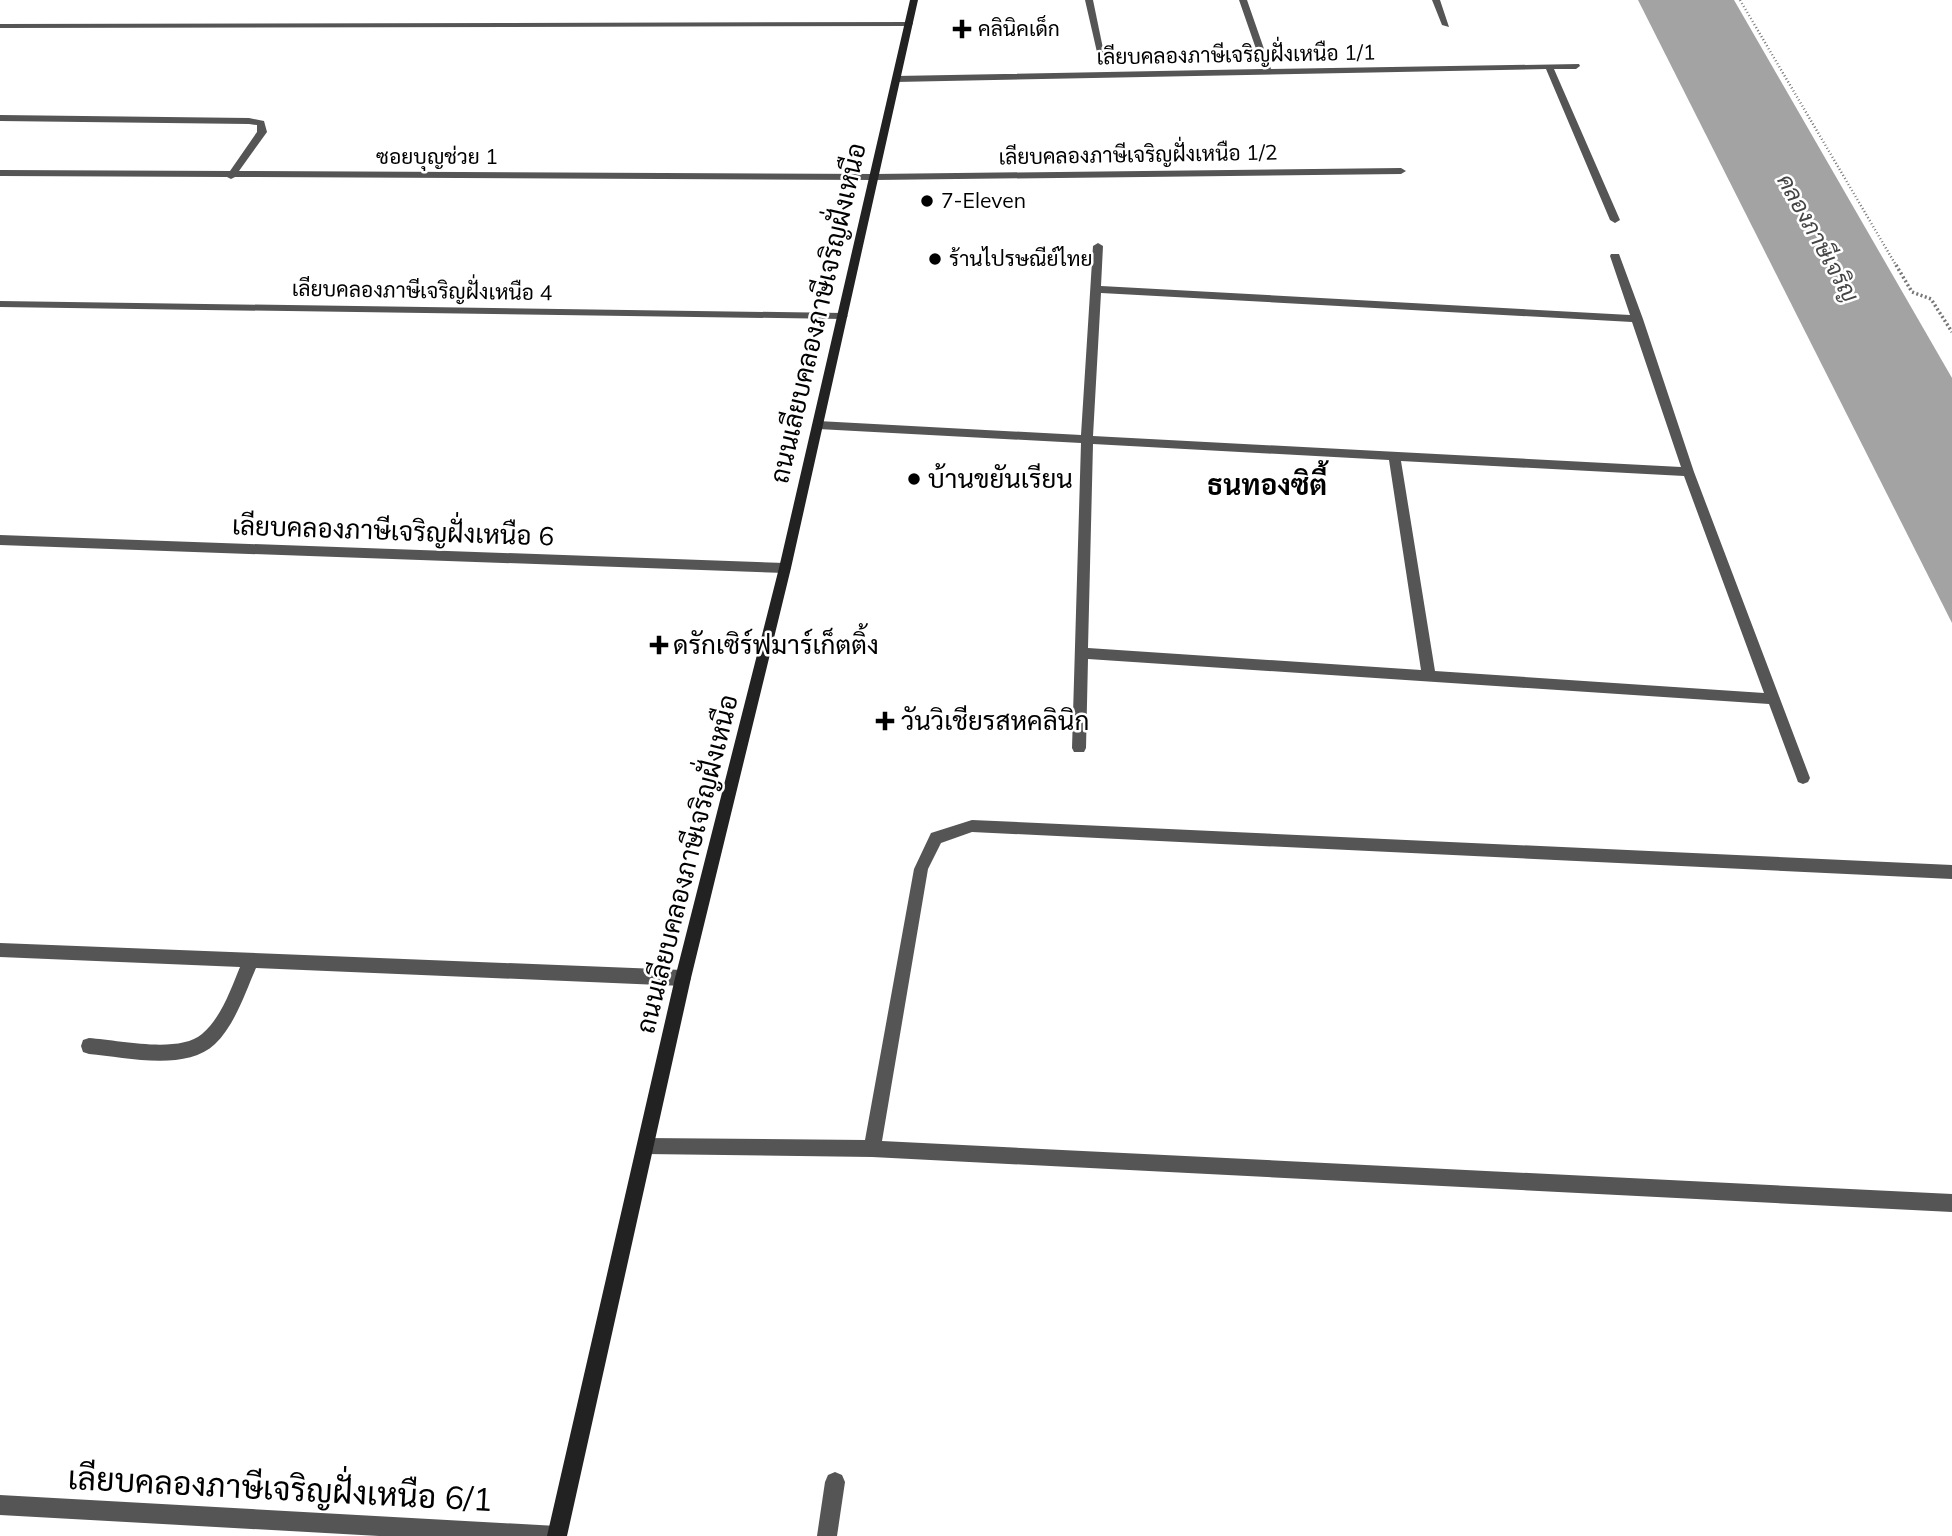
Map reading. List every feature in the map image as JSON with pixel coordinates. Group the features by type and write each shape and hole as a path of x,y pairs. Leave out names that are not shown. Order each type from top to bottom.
{"main road":[{"name":"ถนนเลียบคลองภาษีเจริญฝั่งเหนือ","path":"557,1536 682,978 785,568 914,0"}],"street":[{"path":"1089,0 1103,61"},
{"path":"1243,0 1268,72"},
{"path":"1436,0 1446,25"},
{"path":"0,26 909,24"},
{"path":"1549,66 1615,220"},
{"name":"เลียบคลองภาษีเจริญฝั่งเหนือ 1/1","path":"896,79 1576,66"},
{"path":"0,118 261,123 262,132 231,176"},
{"name":"เลียบคลองภาษีเจริญฝั่งเหนือ 1/2","path":"875,177 1401,171"},
{"name":"ซอยบุญช่วย 1","path":"0,173 875,177"},
{"path":"1080,748 1087,439 1098,246"},
{"path":"1615,256 1688,472 1803,778"},
{"path":"1096,289 1638,319"},
{"name":"เลียบคลองภาษีเจริญฝั่งเหนือ 4","path":"0,304 843,316"},
{"path":"818,425 1688,472"},
{"path":"1394,456 1429,676"},
{"name":"เลียบคลองภาษีเจริญฝั่งเหนือ 6","path":"0,540 785,568"},
{"path":"1083,653 1773,699"},
{"path":"873,1149 920,869 936,838 972,826 1952,872"},
{"path":"0,950 682,978"},
{"path":"89,1046 180,1052 204,1043 227,1014 251,961"},
{"path":"645,1146 873,1149 1952,1203"},
{"path":"827,1536 835,1482"},
{"name":"เลียบคลองภาษีเจริญฝั่งเหนือ 6/1","path":"0,1505 557,1536"}],"path":[{"path":"1740,0 1912,292 1931,299 1952,332"}],"water":[{"name":"คลองภาษีเจริญ","path":"1638,0 1734,0 1952,378 1952,623"}],"place":[{"name":"คลินิคเด็ก","path":"962,29"},
{"name":"7-Eleven","path":"927,201"},
{"name":"ร้านไปรษณีย์ไทย","path":"935,259"},
{"name":"บ้านขยันเรียน","path":"914,479"},
{"name":"ดรักเซิร์ฟมาร์เก็ตติ้ง","path":"659,645"},
{"name":"วันวิเชียรสหคลินิก","path":"885,721"}],"district":[{"name":"ธนทองซิตี้","path":"1267,485"}]}
